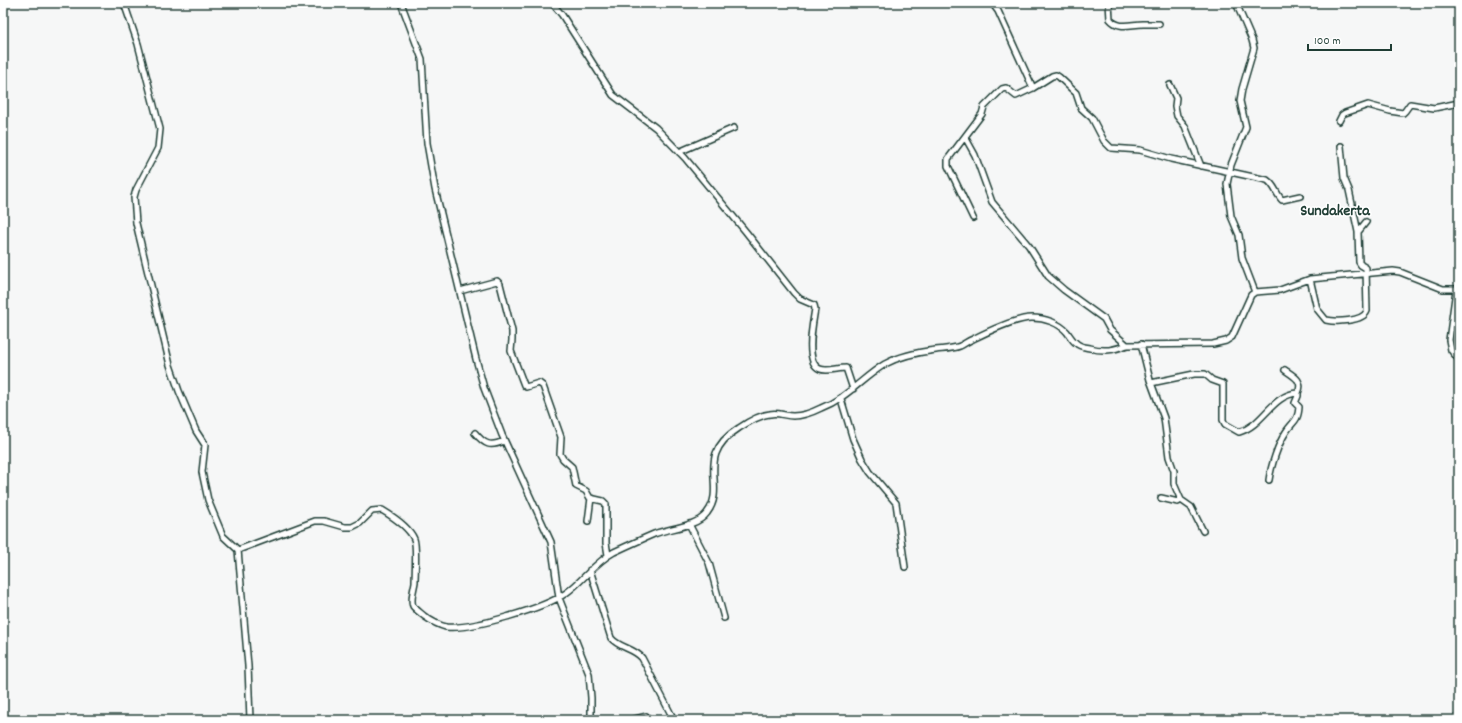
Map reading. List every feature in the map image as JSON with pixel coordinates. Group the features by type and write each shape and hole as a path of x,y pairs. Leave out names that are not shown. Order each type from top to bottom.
{"street":[{"path":"124,3 138,44 160,129 158,148 136,190 134,198 136,223 170,365 196,431 205,445 202,472 208,500 221,532 238,550 247,645 250,720"},
{"path":"401,3 422,59 425,123 429,157 438,206 482,380 504,441 550,542 559,598 589,674 592,720 605,720"},
{"path":"552,3 562,15 613,96 656,128 680,152 794,293 800,299 814,306 815,309 810,348 815,364 822,370 846,368 853,389"},
{"path":"992,3 998,10 1033,88"},
{"path":"1109,3 1110,19 1119,26 1159,24"},
{"path":"1236,3 1254,48 1240,101 1246,128 1229,172 1227,184 1231,216 1239,235 1242,258 1255,292"},
{"path":"973,218 947,164 949,157 982,114 984,107 1001,89 1006,88 1015,96 1033,88 1052,76 1057,75 1076,93 1081,108 1092,118 1107,146 1112,149 1140,150 1171,159 1267,180 1273,185 1282,200 1300,196"},
{"path":"1170,85 1176,98 1175,106 1178,116 1185,126 1201,166"},
{"path":"1339,122 1342,115 1345,113 1368,105 1390,111 1403,112 1410,104 1434,108 1459,103"},
{"path":"680,152 734,128"},
{"path":"965,137 975,155 992,202 1029,246 1048,276 1064,290 1104,319 1110,330 1128,345"},
{"path":"1310,279 1317,309 1326,320 1338,321 1361,318 1366,315 1366,268 1361,265 1360,262 1358,232 1349,190 1344,178 1341,146"},
{"path":"1358,232 1366,222"},
{"path":"238,550 315,521 324,521 345,527 352,527 360,523 372,511 380,510 390,515 406,528 414,539 415,581 412,604 416,609 435,623 444,626 453,627 479,624 512,615 559,598 570,591 590,570 608,555 655,534 690,524 702,518 710,510 714,496 714,458 722,442 735,430 761,416 774,413 799,416 826,406 841,399 878,369 890,362 924,352 960,346 985,333 1026,318 1045,320 1057,324 1081,346 1100,351 1109,351 1128,345 1141,344 1206,345 1226,341 1231,338 1251,295 1255,292 1280,290 1310,279 1396,271 1440,288 1457,290 1449,340 1451,350 1459,360"},
{"path":"460,291 496,281 500,284 512,331 511,351 524,385 526,387 539,383 543,386 561,437 560,454 572,467 576,487 586,491 591,498 602,501 606,504 606,543 608,555"},
{"path":"1141,344 1151,383 1164,418 1169,457 1174,471 1174,484 1181,500 1191,507 1202,531"},
{"path":"1268,480 1271,466 1286,433 1297,419 1300,407 1295,403 1300,387 1299,381 1285,370"},
{"path":"1151,383 1204,373 1212,380 1221,383 1224,386 1223,421 1237,432 1248,428 1284,396 1296,392 1298,393"},
{"path":"841,399 857,449 870,472 896,502 905,566"},
{"path":"475,433 482,442 488,444 504,441"},
{"path":"588,522 591,498"},
{"path":"1161,498 1178,502 1181,500"},
{"path":"690,524 708,563 724,618"},
{"path":"590,570 611,638 634,651 642,658 674,720"},
{"path":"631,720 646,716"}],"district":[{"name":"Sundakerta","path":"1335,209"}]}
